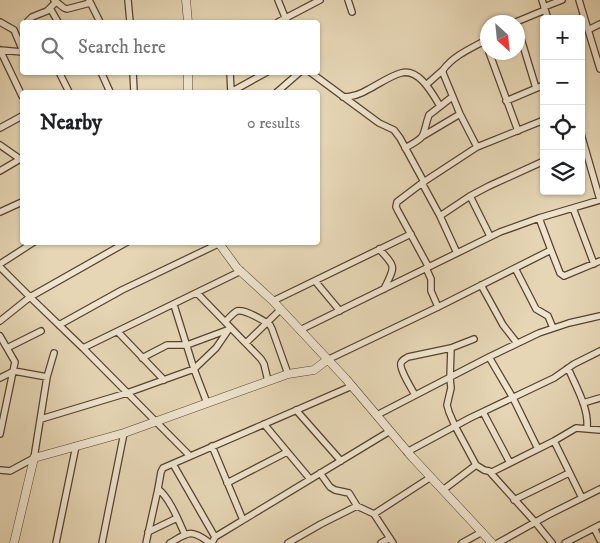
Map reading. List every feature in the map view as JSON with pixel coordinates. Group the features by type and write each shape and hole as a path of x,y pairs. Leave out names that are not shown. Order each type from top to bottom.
{"street":[{"path":"128,0 130,20"},
{"path":"186,0 188,20"},
{"path":"278,0 286,20 320,0"},
{"path":"348,0 352,12"},
{"path":"542,0 547,15"},
{"path":"525,18 562,0"},
{"path":"579,0 600,69"},
{"path":"29,20 45,12 55,1 64,8 71,9 89,1 99,20"},
{"path":"50,8 57,20"},
{"path":"0,22 14,30 20,45"},
{"path":"588,30 600,24"},
{"path":"17,35 20,31"},
{"path":"426,85 455,58 480,43"},
{"path":"20,51 0,50 20,92"},
{"path":"525,52 536,88"},
{"path":"491,60 518,131"},
{"path":"443,70 452,97 477,147"},
{"path":"344,96 360,94 404,72 412,74 426,85 440,106"},
{"path":"60,75 68,90"},
{"path":"102,75 109,90"},
{"path":"133,75 134,90"},
{"path":"188,75 188,90"},
{"path":"230,75 231,90"},
{"path":"235,90 262,75"},
{"path":"279,90 297,75"},
{"path":"314,75 379,123 394,130 440,216 457,253"},
{"path":"506,101 540,86"},
{"path":"423,136 428,115 452,97"},
{"path":"405,148 460,114"},
{"path":"0,128 20,117"},
{"path":"438,307 431,291 427,267 398,211 397,202 400,198 477,147 540,122"},
{"path":"0,146 20,157"},
{"path":"300,330 490,236 539,218 600,200 584,150"},
{"path":"0,171 20,159"},
{"path":"440,216 470,196 540,162"},
{"path":"470,196 490,236"},
{"path":"0,212 20,203"},
{"path":"539,218 560,273 564,276 597,262 573,208"},
{"path":"273,301 411,234"},
{"path":"30,245 1,269 83,348 190,456"},
{"path":"0,321 30,297 122,245"},
{"path":"59,325 122,290 214,245"},
{"path":"220,245 241,272 281,309 352,386 407,452 492,543"},
{"path":"379,249 393,267 384,289"},
{"path":"0,470 10,471 34,458 124,433 288,374 314,370 327,360 551,250"},
{"path":"515,268 536,309 548,316 553,328"},
{"path":"83,348 241,272"},
{"path":"315,280 340,311"},
{"path":"481,285 503,325 517,344"},
{"path":"197,293 261,359 268,381"},
{"path":"174,305 194,370 207,403"},
{"path":"246,343 281,309"},
{"path":"225,322 233,314 242,311 267,323 272,329 288,374"},
{"path":"376,415 539,332 600,316"},
{"path":"142,358 167,345 187,345 230,329"},
{"path":"41,419 194,370 216,348 230,329"},
{"path":"7,348 41,331"},
{"path":"118,332 164,380"},
{"path":"0,336 14,360 14,370 0,434"},
{"path":"415,395 402,369 402,360 451,348 474,340"},
{"path":"451,348 451,388 447,405 455,426 476,465 484,470 492,472 554,442 576,428 600,430"},
{"path":"407,452 455,426 554,378 574,364 600,351"},
{"path":"14,543 34,458 47,377 54,353"},
{"path":"489,357 513,398 538,449"},
{"path":"568,368 583,403 588,423 587,428"},
{"path":"0,378 14,370 47,377"},
{"path":"146,543 162,469 352,386"},
{"path":"583,403 600,398"},
{"path":"296,410 341,461"},
{"path":"483,412 510,463"},
{"path":"264,424 310,479"},
{"path":"212,541 243,520 390,431"},
{"path":"102,543 124,433"},
{"path":"554,442 582,498"},
{"path":"56,543 76,446"},
{"path":"212,446 243,520"},
{"path":"227,482 287,452"},
{"path":"173,464 212,541"},
{"path":"443,490 476,465"},
{"path":"489,471 552,543"},
{"path":"320,473 330,487 334,490 349,493 357,506 374,514 392,540 381,543"},
{"path":"514,500 569,473"},
{"path":"374,514 431,477"},
{"path":"158,489 163,494 185,535"},
{"path":"498,543 600,489"},
{"path":"288,543 357,506"},
{"path":"148,532 177,518"},
{"path":"565,543 597,526 600,540"},
{"path":"462,543 482,532"},
{"path":"170,543 193,533 212,541"}]}
